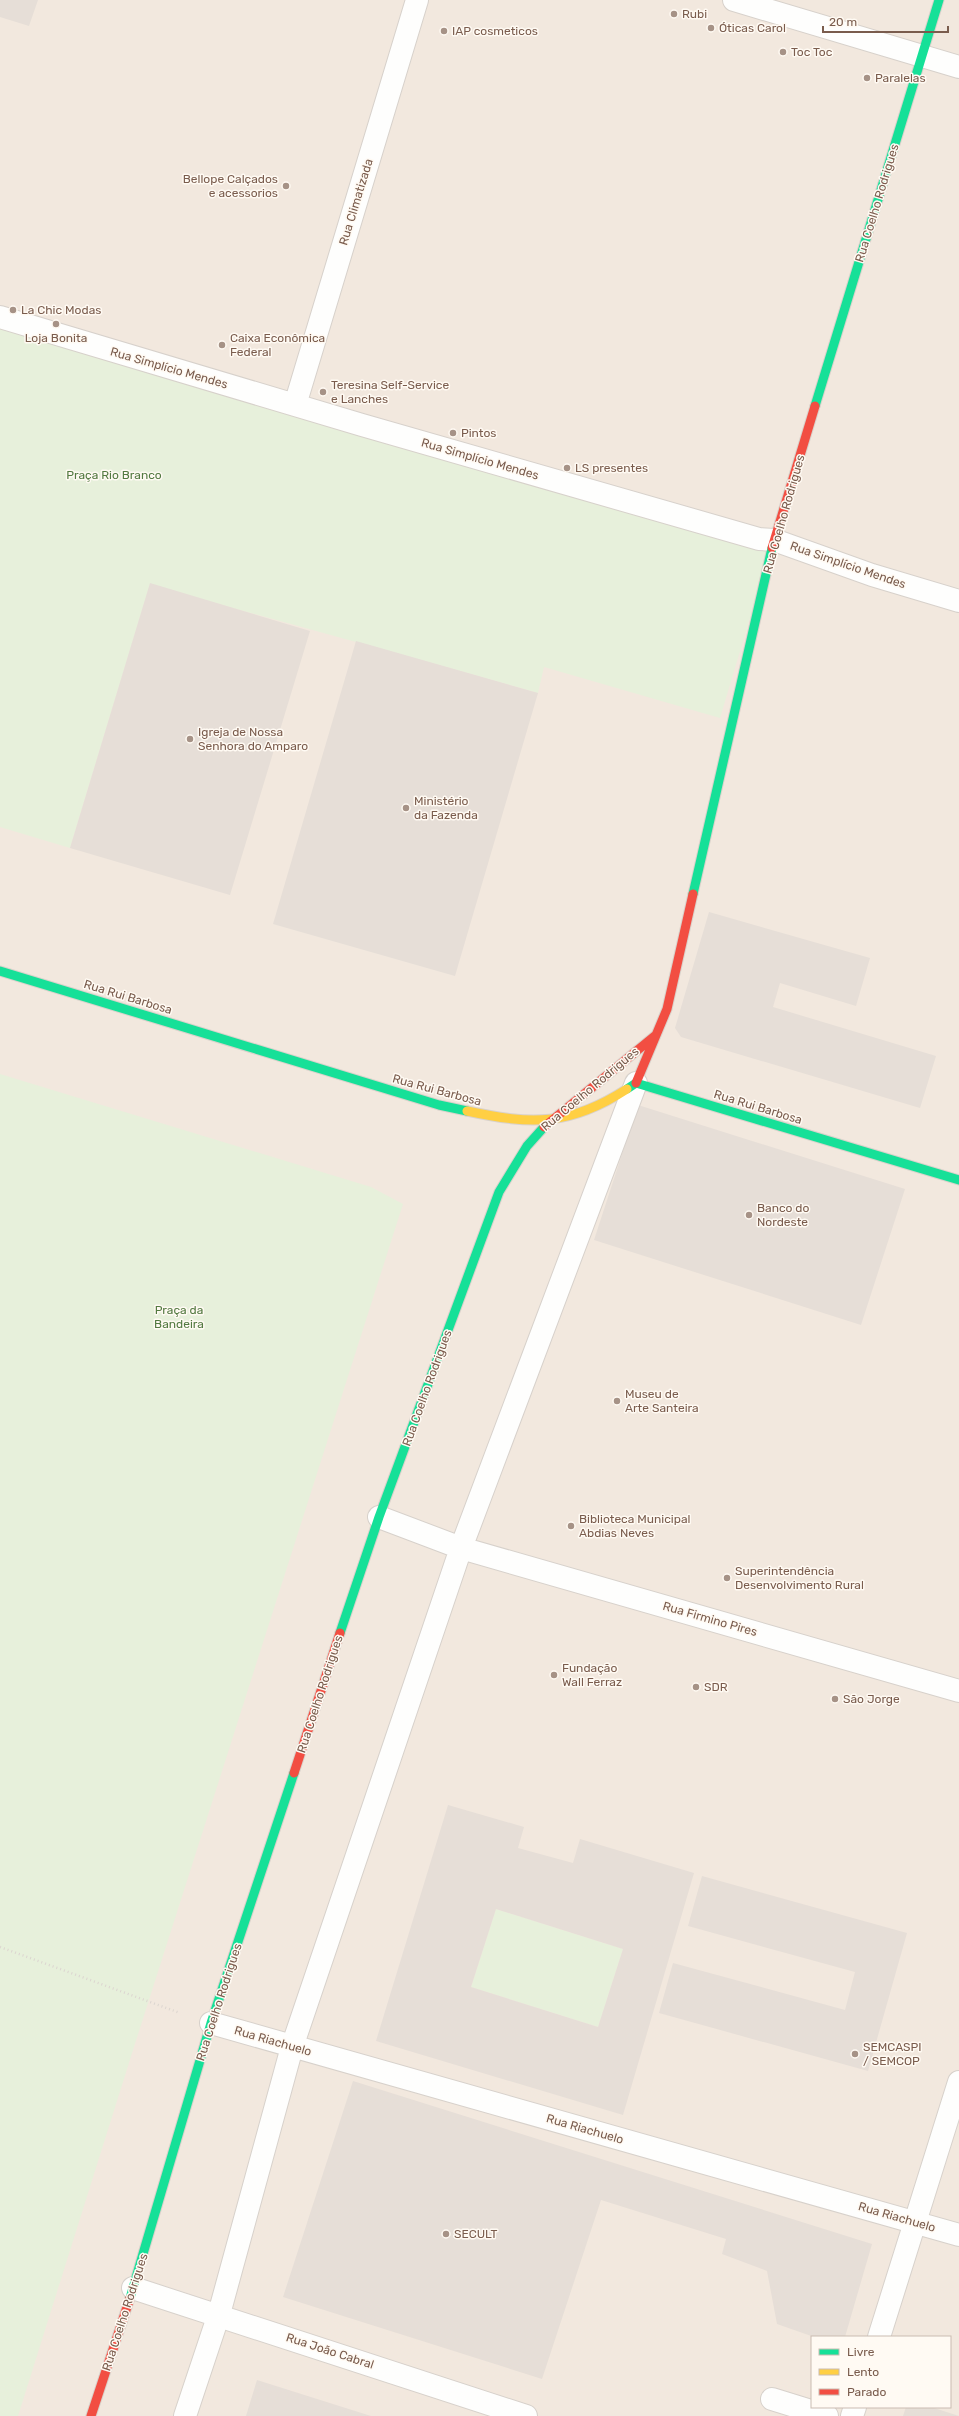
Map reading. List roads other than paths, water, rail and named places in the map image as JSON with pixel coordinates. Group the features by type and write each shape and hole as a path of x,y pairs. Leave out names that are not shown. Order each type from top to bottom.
{"street":[{"name":"Rua Climatizada","path":"295,405 417,0"},
{"path":"734,0 959,67"},
{"name":"Rua Coelho Rodrigues","path":"636,1083 667,1009 774,540 939,0"},
{"name":"Rua Simplício Mendes","path":"0,317 295,405 759,539 774,540 872,575 959,601"},
{"name":"Rua Rui Barbosa","path":"0,971 439,1106 488,1116 550,1120 596,1107 636,1083 959,1180"},
{"name":"Rua Coelho Rodrigues","path":"91,2416 133,2288 211,2023 379,1517 499,1192 527,1146 550,1120 656,1034"},
{"path":"184,2416 219,2314 292,2047 461,1548 636,1083"},
{"name":"Rua Firmino Pires","path":"379,1517 461,1548 959,1691"},
{"name":"Rua Riachuelo","path":"211,2023 959,2235"},
{"path":"878,2336 916,2223 959,2082"},
{"name":"Rua João Cabral","path":"133,2288 219,2314 526,2416"},
{"path":"772,2398 827,2416"}],"place":[{"name":"Rubi","path":"674,14"},
{"name":"Óticas Carol","path":"711,28"},
{"name":"IAP cosmeticos","path":"444,31"},
{"name":"Toc Toc","path":"783,52"},
{"name":"Paralelas","path":"867,78"},
{"name":"Bellope Calçados e acessorios","path":"286,186"},
{"name":"La Chic Modas","path":"13,310"},
{"name":"Loja Bonita","path":"56,324"},
{"name":"Caixa Econômica Federal","path":"222,345"},
{"name":"Teresina Self-Service e Lanches","path":"323,392"},
{"name":"Pintos","path":"453,433"},
{"name":"LS presentes","path":"567,468"},
{"name":"Igreja de Nossa Senhora do Amparo","path":"190,739"},
{"name":"Ministério da Fazenda","path":"406,808"},
{"name":"Banco do Nordeste","path":"749,1215"},
{"name":"Museu de Arte Santeira","path":"617,1401"},
{"name":"Biblioteca Municipal Abdias Neves","path":"571,1526"},
{"name":"Superintendência Desenvolvimento Rural","path":"727,1578"},
{"name":"Fundação Wall Ferraz","path":"554,1675"},
{"name":"SDR","path":"696,1687"},
{"name":"São Jorge","path":"835,1699"},
{"name":"SEMCASPI / SEMCOP","path":"855,2054"},
{"name":"SECULT","path":"446,2234"}],"park label":[{"name":"Praça Rio Branco","path":"114,475"},
{"name":"Praça da Bandeira","path":"179,1317"}]}
